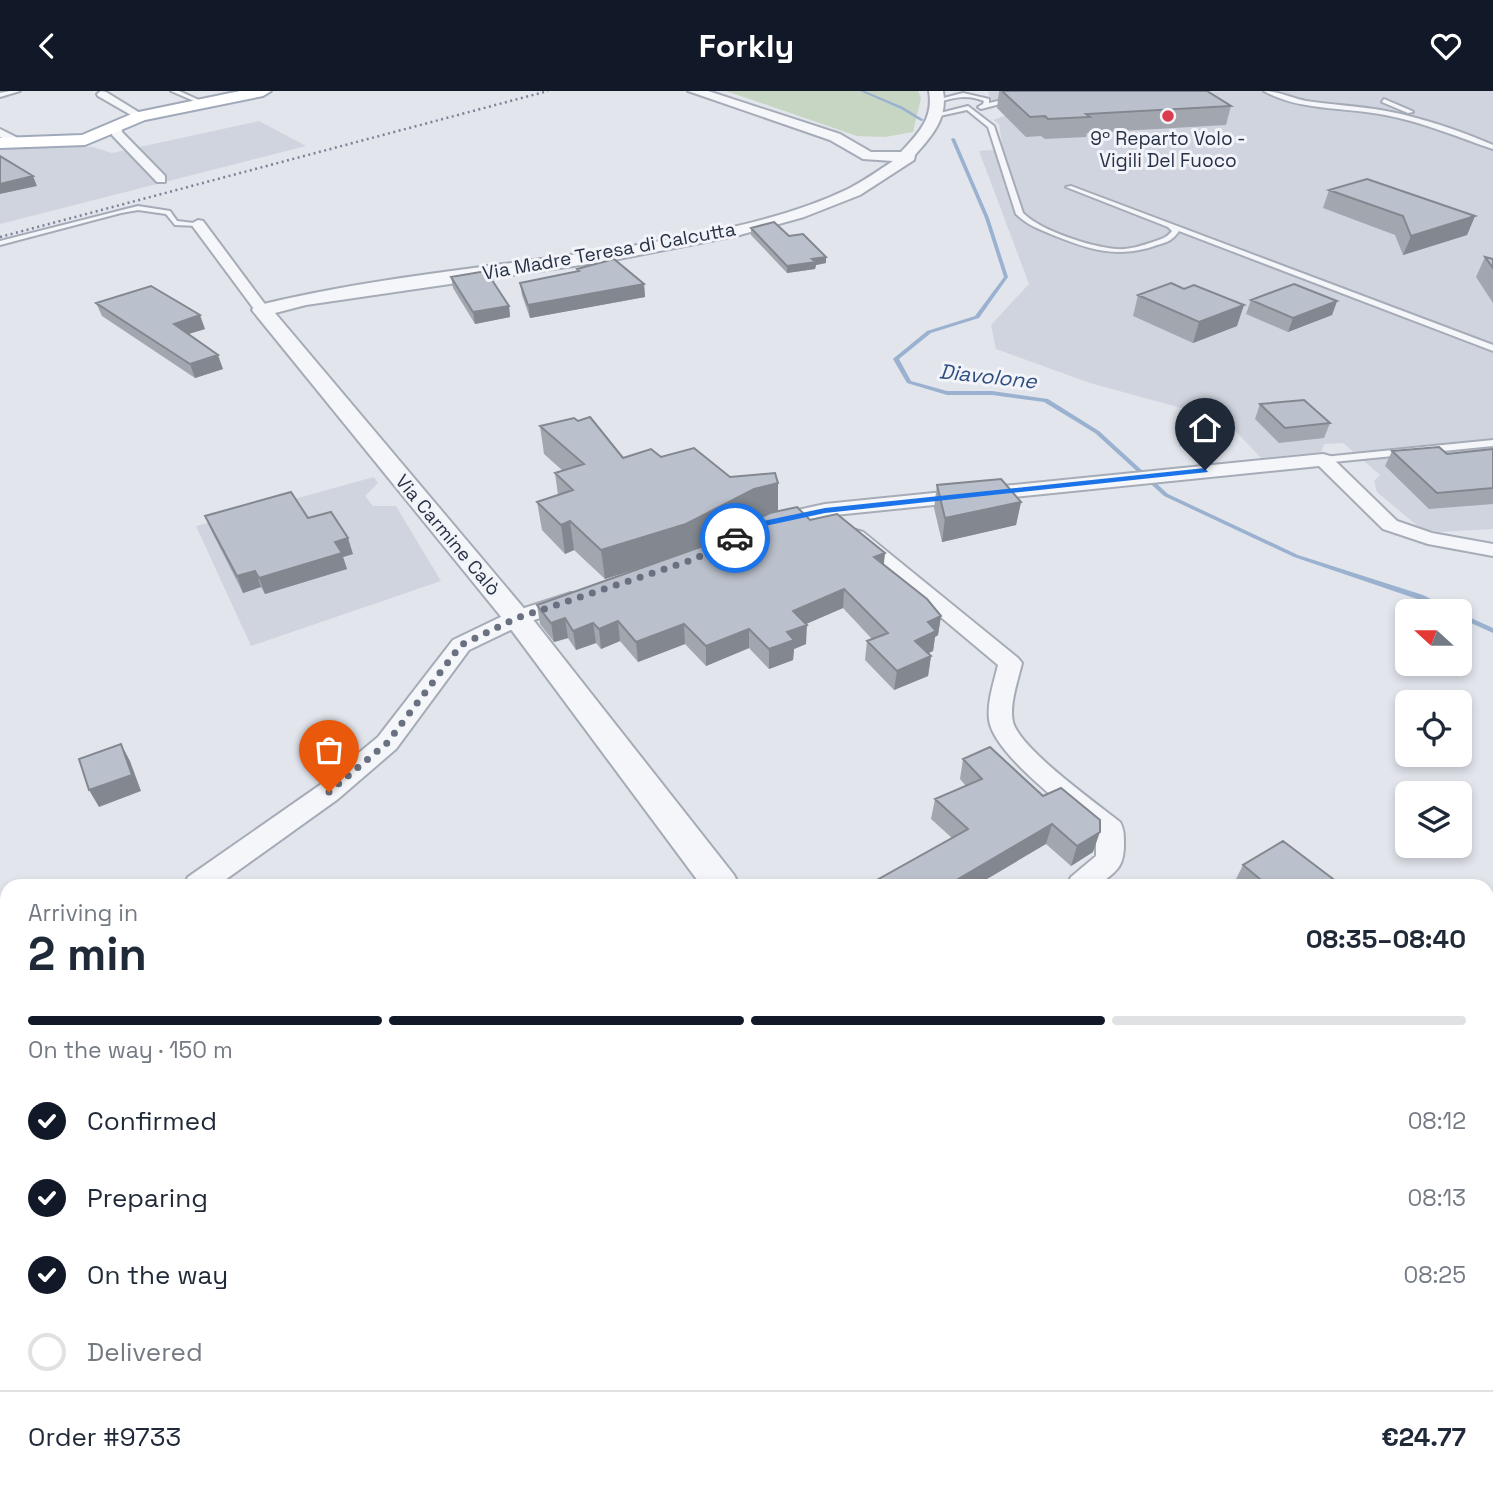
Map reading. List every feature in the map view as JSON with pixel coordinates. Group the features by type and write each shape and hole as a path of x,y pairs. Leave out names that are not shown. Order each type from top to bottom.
{"main road":[{"path":"72,141 54,140 52,135 60,131 263,91"},
{"path":"3,139 115,121 194,96 235,92"},
{"path":"3,139 72,141 98,137 115,121"}],"street":[{"path":"695,91 835,137 868,156 911,155"},
{"path":"102,94 135,113"},
{"name":"Via Madre Teresa di Calcutta","path":"262,310 306,299 705,238 795,214 889,173 911,155 928,132 941,95"},
{"path":"115,121 116,133 160,179"},
{"path":"835,137 888,142 928,132"},
{"path":"72,141 129,144"},
{"path":"888,142 911,155"},
{"path":"868,156 872,165 869,184"},
{"name":"Via Carmine Calò","path":"198,224 262,310 517,618 593,593"},
{"path":"751,530 762,524 825,510 1323,460 1390,525 1428,538 1493,550"},
{"path":"825,510 1010,663 1001,722 1008,737 1040,769 1110,829 1110,860 1088,879"},
{"path":"206,879 329,792 387,743 461,645 517,618 716,879"}],"lane":[{"path":"174,91 194,96"},
{"path":"1267,91 1294,101 1370,110 1444,126"},
{"path":"0,95 17,92"},
{"path":"941,95 982,98 1020,94"},
{"path":"935,115 986,105 1020,94"},
{"path":"941,95 965,95"},
{"path":"941,95 953,107 968,108 992,126 1020,214 1028,222 1084,245 1116,251 1137,250 1171,238 1176,231 1171,226"},
{"path":"982,98 987,100 986,105"},
{"path":"1384,101 1493,147"},
{"path":"1069,187 1493,348"},
{"path":"0,243 138,208 169,212 175,223 198,224"},
{"path":"1323,460 1493,443"}],"shaded area":[{"path":"988,91 1493,91 1493,529 1439,532 1420,528 1377,492 1374,481 1380,475 1343,443 1324,444 1321,452 1261,458 1225,420 1090,383 996,349 991,325 1029,284 979,151 1003,149 999,124 993,120 1021,110 990,99"},
{"path":"259,121 306,146 0,224 0,149 25,145 93,147 112,153"},
{"path":"374,477 378,483 365,496 373,506 396,506 441,581 251,646 196,526"}],"green space":[{"path":"726,91 918,91 921,98 913,132 885,137 857,136"}],"building":[{"path":"1002,91 1207,91 1231,106 1086,114 1090,117 1048,119 1045,116 1030,117"},
{"path":"0,156 33,176 0,184"},
{"path":"1367,179 1475,216 1411,236 1403,216 1329,190"},
{"path":"774,222 789,236 803,234 826,257 812,259 816,262 787,266 751,228"},
{"path":"1485,257 1493,259 1493,268"},
{"path":"614,259 644,284 528,305 520,283 579,271 577,269"},
{"path":"486,271 509,306 473,312 451,277"},
{"path":"1171,283 1184,289 1194,285 1244,305 1199,322 1138,295"},
{"path":"1294,284 1337,301 1293,318 1251,300"},
{"path":"151,286 200,315 174,324 218,355 190,364 96,303"},
{"path":"1304,400 1330,423 1285,428 1260,404"},
{"path":"590,417 623,458 651,449 661,457 694,448 730,477 775,473 778,483 754,489 686,524 601,550 570,521 561,525 537,502 573,490 555,473 584,464 540,426"},
{"path":"1439,447 1447,454 1493,449 1493,488 1437,493 1392,451"},
{"path":"1001,479 1021,502 945,518 937,485"},
{"path":"291,492 308,518 331,512 348,538 335,542 342,553 259,578 255,571 237,576 205,516"},
{"path":"797,507 810,520 837,514 885,553 874,557 927,599 941,616 928,622 936,631 915,641 931,656 897,671 867,641 888,633 844,589 793,611 807,625 787,632 794,640 769,649 749,629 706,646 684,624 636,642 618,621 599,629 593,623 573,631 565,618 551,623 537,605 703,546 770,513"},
{"path":"121,744 132,775 89,790 79,759"},
{"path":"990,747 1043,796 1061,788 1100,820 1100,832 1077,846 1052,824 958,879 879,879 968,829 935,799 982,779 963,759"},
{"path":"1283,841 1333,879 1260,879 1243,865"}],"waterway":[{"name":"Diavolone","path":"862,91 902,108 922,120"},
{"name":"Diavolone","path":"953,139 987,218 1006,277 977,317 929,332 896,359 909,382 947,393 992,393 1046,400 1097,432 1166,495 1296,556 1424,599"},
{"name":"Diavolone","path":"1472,621 1493,631"}],"railway":[{"path":"0,237 548,91"}],"way so far":[{"path":"329,792 387,743 461,645 517,618 695,559 735,538"}],"place":[{"name":"9º Reparto Volo - Vigili Del Fuoco","path":"1168,116"}],"route":[{"path":"735,538 762,524 825,510 1205,470"}]}
